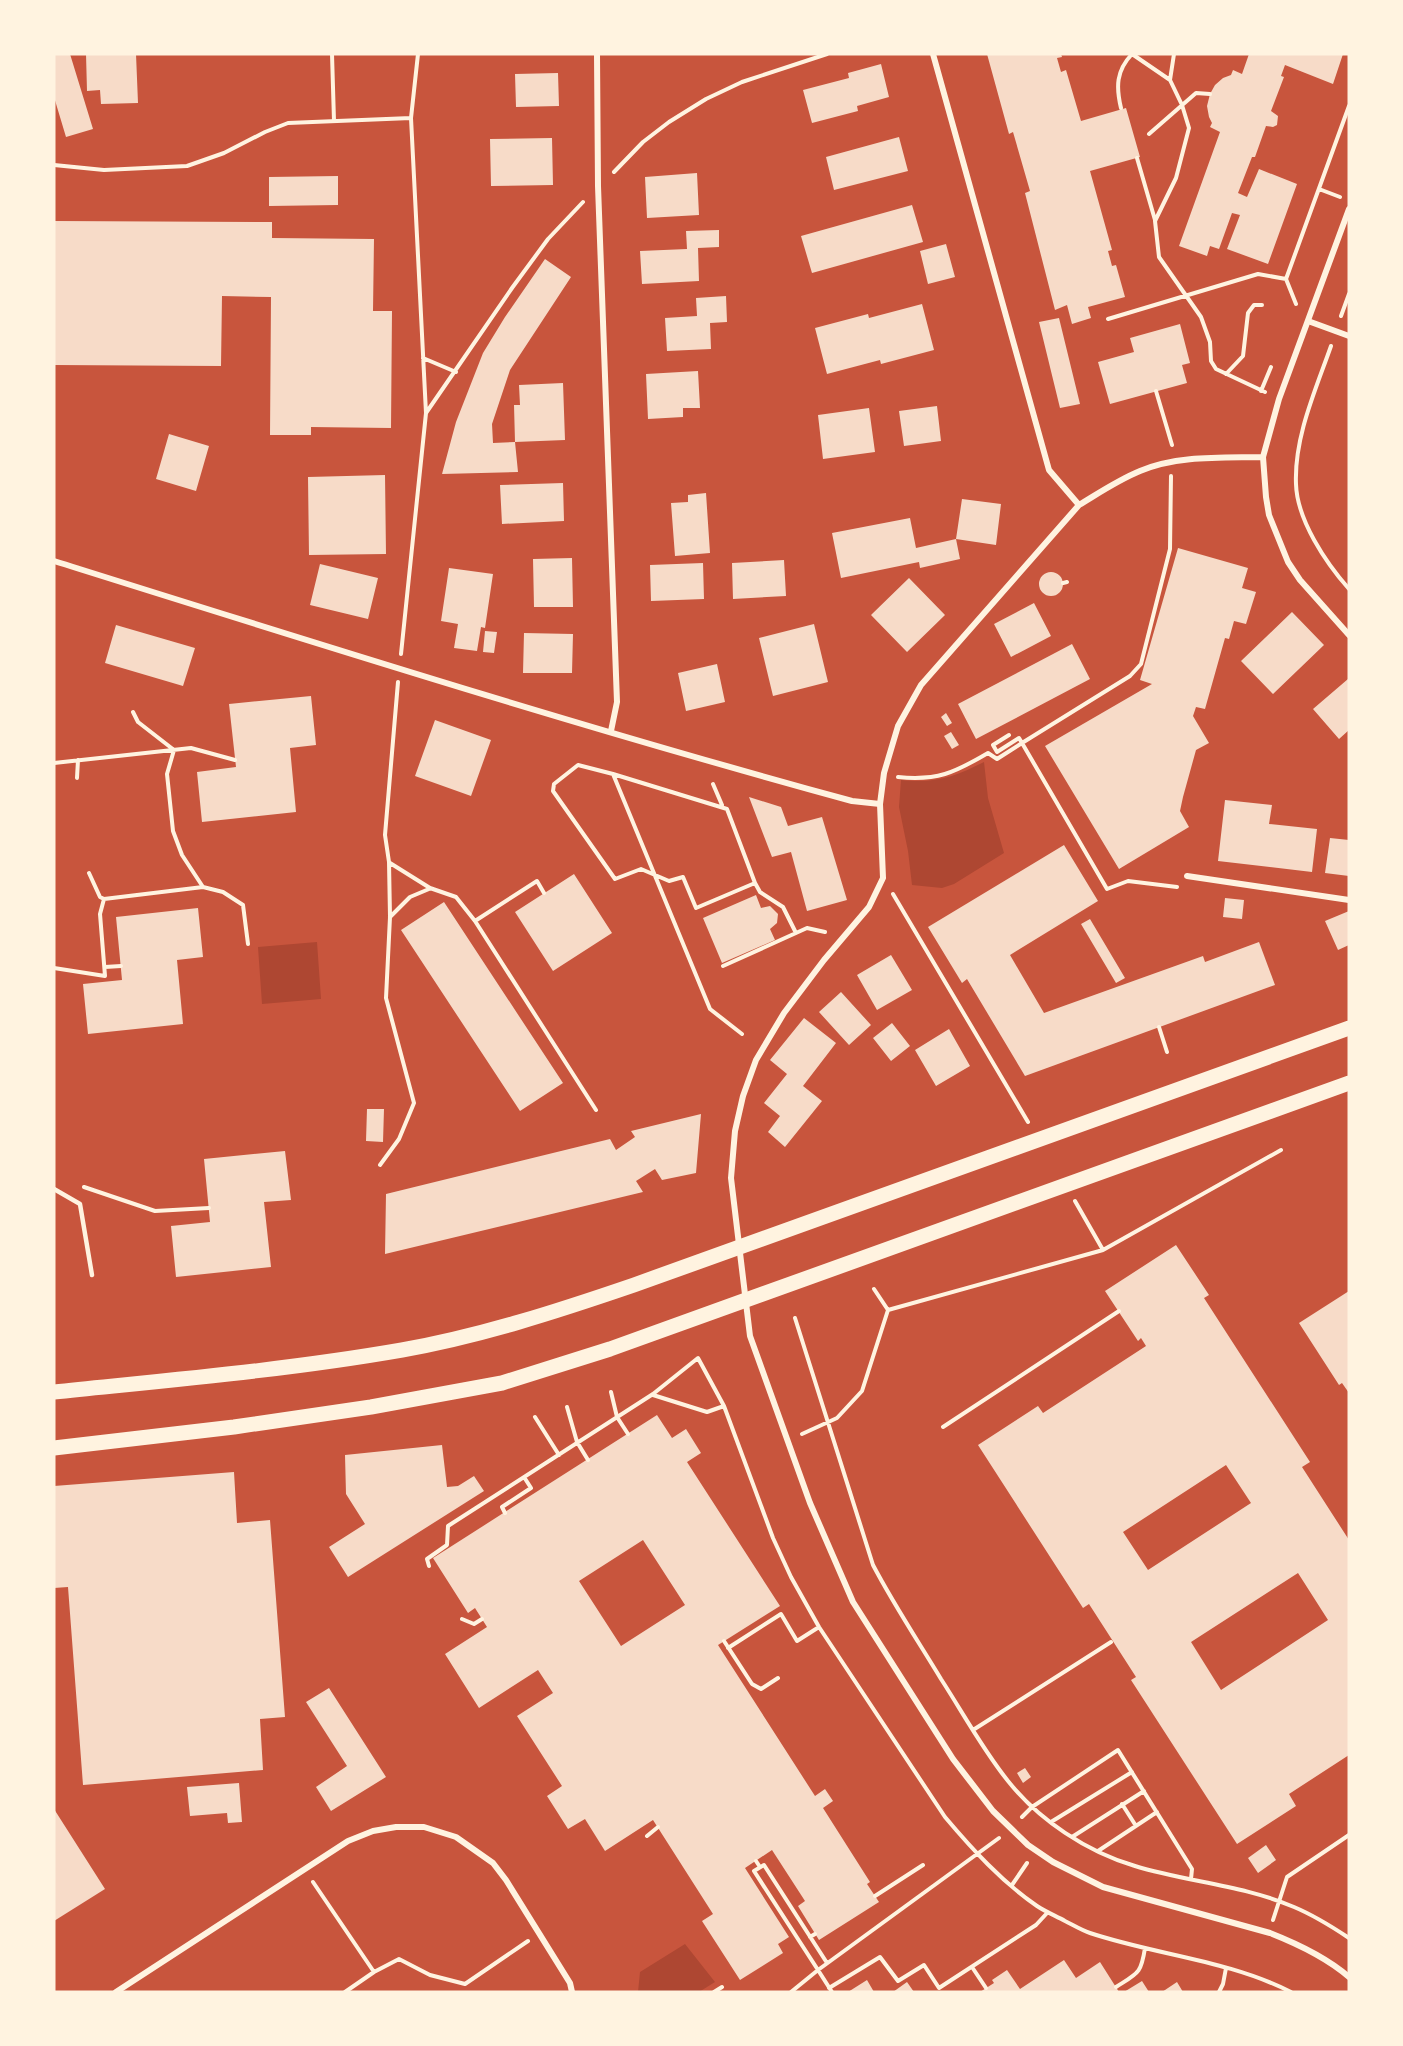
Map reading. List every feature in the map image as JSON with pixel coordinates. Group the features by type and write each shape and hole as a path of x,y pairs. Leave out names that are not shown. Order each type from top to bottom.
{"main road":[{"path":"54,1392 246,1372 403,1350 547,1314 739,1247 1348,1026"},
{"path":"54,1448 257,1424 371,1407 502,1383 610,1349 746,1301 1349,1083"}],"street":[{"path":"597,54 598,186 617,702 611,731"},
{"path":"933,54 1049,470 1079,506"},
{"path":"1349,209 1279,399 1263,457 1269,515 1288,562 1300,580 1349,635"},
{"path":"1308,321 1349,336"},
{"path":"1263,457 1213,457 1171,463 1140,470 1103,490 1079,506 921,685 898,726 884,774 880,804 883,878 869,907 784,1013 756,1060 743,1096 735,1131 730,1178 750,1336 810,1503 853,1602 970,1783 1004,1823 1053,1862 1103,1887 1270,1933 1294,1942 1339,1968 1349,1977"},
{"path":"54,561 611,731 846,799 880,804"},
{"path":"1187,876 1349,900"},
{"path":"116,1992 348,1841 373,1831 396,1827 424,1827 456,1837 493,1863 570,1983 572,1992"}],"lane":[{"path":"54,1189 80,1204 92,1275"}],"path":[{"path":"332,54 334,121"},
{"path":"380,1165 399,1139 414,1103 386,998 390,917 389,862 385,835 399,668 426,413 411,118 418,54"},
{"path":"426,413 548,239 643,142 669,122 706,99 742,82 827,54"},
{"path":"1121,108 1117,79 1124,62 1132,54 1170,80 1182,105 1189,128 1176,178 1155,221"},
{"path":"1170,80 1174,54"},
{"path":"1149,134 1196,93 1210,94"},
{"path":"1295,309 1296,303 1286,279 1349,106"},
{"path":"54,165 104,170 187,166 224,153 288,123 411,118"},
{"path":"1137,158 1155,221 1159,257 1201,317 1216,369 1279,399"},
{"path":"1318,189 1349,200"},
{"path":"1108,319 1258,274 1286,279"},
{"path":"1349,294 1305,424 1296,464 1296,487 1311,535 1332,571 1349,589"},
{"path":"1226,374 1243,356 1248,313 1254,305 1262,306"},
{"path":"423,358 456,372"},
{"path":"1261,391 1275,358"},
{"path":"1156,391 1172,445"},
{"path":"896,777 921,780 942,775 963,768 988,753 997,759 1130,676 1141,664 1170,549 1171,463"},
{"path":"133,712 138,722 174,750"},
{"path":"1009,735 993,746 997,752 1018,738 1022,743 1107,889 1128,881 1180,887 1187,876"},
{"path":"54,763 191,748 235,760"},
{"path":"174,750 167,774 173,831 182,855 203,887"},
{"path":"77,778 78,760"},
{"path":"755,883 696,908 683,877 669,881 641,869 615,879 553,791 554,784 578,765 727,808 755,883 760,892 783,907 796,933"},
{"path":"613,774 710,1009 742,1034"},
{"path":"713,784 722,806"},
{"path":"389,862 430,888 456,897 476,921 596,1110"},
{"path":"89,873 100,897 104,899 203,887 223,892 243,905 248,944"},
{"path":"883,878 1032,1128"},
{"path":"476,921 537,881 544,893"},
{"path":"390,917 410,897 430,888"},
{"path":"54,968 105,976 100,914 104,899"},
{"path":"723,966 807,928 825,932"},
{"path":"105,967 121,966"},
{"path":"1159,1027 1167,1052"},
{"path":"888,1310 1103,1250 1281,1150"},
{"path":"77,1185 155,1211 209,1208"},
{"path":"1090,1228 1103,1250"},
{"path":"874,1289 888,1310"},
{"path":"788,1440 837,1418 862,1390 888,1310"},
{"path":"943,1427 1119,1311"},
{"path":"795,1318 873,1565 889,1596 961,1715 1009,1783 1032,1807 1072,1837 1097,1851 1135,1866 1279,1901 1320,1919 1349,1938"},
{"path":"429,1566 427,1559 447,1545 448,1526 652,1395 698,1359"},
{"path":"610,1392 617,1417 628,1434"},
{"path":"652,1395 706,1412 724,1406"},
{"path":"567,1407 577,1442 588,1460"},
{"path":"535,1417 558,1455"},
{"path":"505,1513 502,1507 531,1488 524,1477"},
{"path":"728,1648 781,1614 797,1641 819,1627"},
{"path":"462,1619 474,1624 482,1619"},
{"path":"724,1641 752,1684 761,1689 778,1678"},
{"path":"973,1730 1111,1642"},
{"path":"1032,1807 1118,1750 1192,1869 1191,1879"},
{"path":"1052,1822 1132,1772"},
{"path":"1072,1837 1144,1791"},
{"path":"1122,1804 1136,1826"},
{"path":"1097,1851 1157,1812"},
{"path":"647,1836 658,1827"},
{"path":"1279,1901 1287,1877 1349,1836"},
{"path":"1012,1885 1036,1850"},
{"path":"791,1992 978,1853"},
{"path":"756,1861 760,1868"},
{"path":"827,1963 764,1865 754,1871 831,1990 880,1957 898,1981 924,1965 941,1990 1036,1925 1048,1912"},
{"path":"875,1896 923,1865"},
{"path":"305,1870 374,1972"},
{"path":"345,1992 374,1972 399,1959 430,1975 465,1984 539,1933"},
{"path":"810,1937 815,1934"},
{"path":"1116,1987 1142,1968 1145,1948"},
{"path":"972,1967 986,1988"},
{"path":"1219,1992 1226,1968"},
{"path":"714,1992 722,1987"}],"shaded area":[{"path":"984,762 988,798 1004,853 954,884 942,888 912,885 899,807 901,780 924,781 944,778"},
{"path":"317,942 321,999 262,1004 258,947"},
{"path":"685,1944 715,1982 699,1992 638,1992 640,1972"}],"building":[{"path":"54,54 70,54 93,129 66,137 54,97"},
{"path":"86,54 136,54 138,103 101,104 100,90 87,91"},
{"path":"987,54 1061,54 1062,57 1057,58 1061,72 1066,70 1081,121 1126,108 1140,157 1090,171 1112,250 1108,251 1112,266 1116,265 1125,297 1088,307 1091,318 1072,324 1067,305 1055,310 1025,193 1030,191 1013,132 1009,134"},
{"path":"1249,54 1343,54 1333,84 1285,65 1281,76 1284,77 1271,111 1278,116 1277,125 1266,126 1255,157 1252,157 1238,193 1247,197 1259,169 1297,184 1268,264 1227,249 1240,215 1232,213 1219,249 1210,246 1207,256 1179,246 1220,132 1210,127 1212,123 1207,106 1210,94 1215,85 1231,75 1233,70 1242,74"},
{"path":"881,64 889,97 857,106 858,111 812,123 803,90 849,78 848,73"},
{"path":"558,73 559,106 516,107 515,74"},
{"path":"899,137 908,171 834,190 826,157"},
{"path":"552,138 553,185 491,186 490,139"},
{"path":"697,173 699,215 647,218 645,177"},
{"path":"338,176 338,205 269,206 269,177"},
{"path":"912,205 923,242 812,273 801,236"},
{"path":"54,221 272,222 272,238 374,239 373,311 392,311 391,428 311,427 311,435 270,435 271,297 222,296 221,366 54,365"},
{"path":"719,230 719,247 698,248 699,281 642,284 640,251 687,249 686,231"},
{"path":"946,244 955,277 928,284 920,251"},
{"path":"545,259 571,277 510,370 492,424 493,443 515,442 518,472 442,474 456,422 483,353"},
{"path":"726,296 727,322 710,323 711,349 667,351 665,318 697,316 696,298"},
{"path":"922,304 934,350 881,364 880,360 827,374 815,328 868,314 869,318"},
{"path":"1059,318 1080,404 1060,408 1039,322"},
{"path":"1180,324 1190,363 1182,365 1187,383 1110,404 1098,362 1134,352 1130,338"},
{"path":"698,371 700,408 683,408 683,417 648,419 646,374"},
{"path":"563,383 565,440 515,442 514,405 520,405 519,385"},
{"path":"937,406 941,441 904,446 899,411"},
{"path":"869,408 875,452 823,459 818,415"},
{"path":"169,434 209,446 196,491 156,479"},
{"path":"385,475 386,554 309,555 308,477"},
{"path":"563,483 564,521 502,524 500,485"},
{"path":"706,493 710,553 675,556 671,503 688,502 688,495"},
{"path":"962,499 1001,504 996,545 956,539"},
{"path":"910,518 916,548 956,539 960,559 920,568 919,562 841,578 832,533"},
{"path":"1178,548 1248,568 1242,588 1256,592 1246,624 1234,621 1229,639 1225,638 1205,709 1196,707 1193,716 1209,743 1196,750 1183,797 1180,811 1189,827 1119,869 1045,746 1152,684 1140,680"},
{"path":"572,558 573,607 534,607 533,559"},
{"path":"784,560 786,596 733,599 732,563"},
{"path":"703,563 704,599 651,601 650,565"},
{"path":"320,564 378,578 368,619 310,605"},
{"path":"449,568 493,574 485,628 481,627 477,651 454,648 458,624 441,621"},
{"path":"1051,572 1060,575 1063,584 1060,593 1051,596 1042,593 1039,584 1042,575"},
{"path":"909,578 945,615 907,652 871,615"},
{"path":"1034,603 1051,636 1011,657 994,624"},
{"path":"1292,612 1324,645 1273,694 1241,661"},
{"path":"814,624 828,682 773,696 759,638"},
{"path":"116,625 195,648 183,686 105,663"},
{"path":"485,631 497,632 494,653 483,652"},
{"path":"524,633 573,634 572,673 523,673"},
{"path":"1072,644 1090,679 976,739 958,704"},
{"path":"717,664 725,702 686,711 678,673"},
{"path":"1348,679 1349,730 1339,739 1313,709"},
{"path":"311,696 316,745 290,748 296,812 202,822 197,772 236,767 229,704"},
{"path":"946,713 952,723 947,726 941,717"},
{"path":"435,720 491,740 471,796 415,776"},
{"path":"951,732 959,745 952,749 944,736"},
{"path":"749,797 781,807 788,826 822,817 847,900 807,911 791,852 772,857"},
{"path":"1225,800 1272,805 1269,824 1317,829 1312,872 1218,861"},
{"path":"1330,838 1349,840 1349,876 1325,873"},
{"path":"1064,845 1098,901 1010,955 1044,1013 1203,956 1205,962 1259,942 1275,985 1025,1076 967,979 962,983 928,927"},
{"path":"574,874 612,933 553,971 515,912"},
{"path":"756,895 761,908 770,906 778,914 777,923 770,929 775,940 722,963 703,918"},
{"path":"1225,898 1244,900 1242,919 1223,917"},
{"path":"444,902 563,1083 520,1111 401,930"},
{"path":"198,908 203,957 177,960 183,1024 88,1034 83,984 122,980 116,917"},
{"path":"1349,911 1349,945 1338,950 1325,921"},
{"path":"1090,919 1125,978 1116,983 1081,924"},
{"path":"891,955 912,990 877,1010 857,975"},
{"path":"841,992 871,1025 849,1045 819,1012"},
{"path":"804,1018 836,1043 803,1086 822,1101 785,1147 768,1132 780,1116 764,1103 787,1074 770,1060"},
{"path":"892,1023 910,1046 891,1061 873,1038"},
{"path":"949,1029 970,1066 936,1086 915,1050"},
{"path":"367,1109 384,1109 383,1142 366,1141"},
{"path":"701,1114 696,1173 662,1180 655,1169 636,1181 643,1192 385,1254 386,1194 610,1139 616,1150 635,1137 631,1131"},
{"path":"285,1151 291,1200 264,1202 271,1267 176,1277 171,1226 210,1222 204,1159"},
{"path":"1176,1245 1209,1295 1204,1298 1310,1462 1302,1467 1349,1540 1349,1755 1289,1794 1296,1806 1237,1844 1131,1680 1136,1677 1089,1604 1083,1608 978,1445 1038,1406 1043,1413 1146,1346 1141,1338 1138,1341 1105,1291","holes":["1226,1465 1251,1503 1148,1570 1123,1532","1298,1573 1328,1620 1221,1690 1191,1642"]},
{"path":"1349,1291 1349,1393 1342,1383 1339,1385 1299,1323"},
{"path":"657,1415 672,1438 686,1429 701,1453 687,1462 780,1606 718,1645 815,1796 825,1789 833,1801 823,1808 870,1882 867,1884 879,1902 819,1940 798,1906 805,1901 772,1850 745,1868 789,1937 778,1944 783,1953 740,1980 702,1921 713,1914 653,1820 605,1851 585,1819 568,1829 547,1796 562,1786 517,1716 553,1693 538,1670 479,1708 445,1654 487,1627 475,1608 468,1613 433,1558","holes":["643,1540 685,1605 621,1646 579,1581"]},
{"path":"442,1445 447,1487 458,1486 474,1476 484,1491 348,1577 329,1547 365,1524 346,1494 345,1455"},
{"path":"234,1472 237,1523 270,1520 285,1717 260,1719 263,1770 83,1785 68,1587 54,1588 54,1486"},
{"path":"329,1688 386,1777 331,1811 316,1787 347,1766 306,1702"},
{"path":"1025,1768 1031,1777 1023,1783 1017,1773"},
{"path":"239,1783 242,1822 228,1823 227,1813 190,1816 187,1787"},
{"path":"54,1809 105,1889 54,1921"},
{"path":"1266,1845 1276,1860 1258,1873 1248,1858"},
{"path":"1064,1960 1076,1978 1100,1962 1119,1992 980,1992 994,1983 992,1980 1007,1970 1020,1989"},
{"path":"867,1980 874,1992 848,1992"},
{"path":"1142,1981 1149,1992 1124,1992"},
{"path":"907,1982 914,1992 893,1992"},
{"path":"1177,1982 1183,1992 1162,1992"}]}
